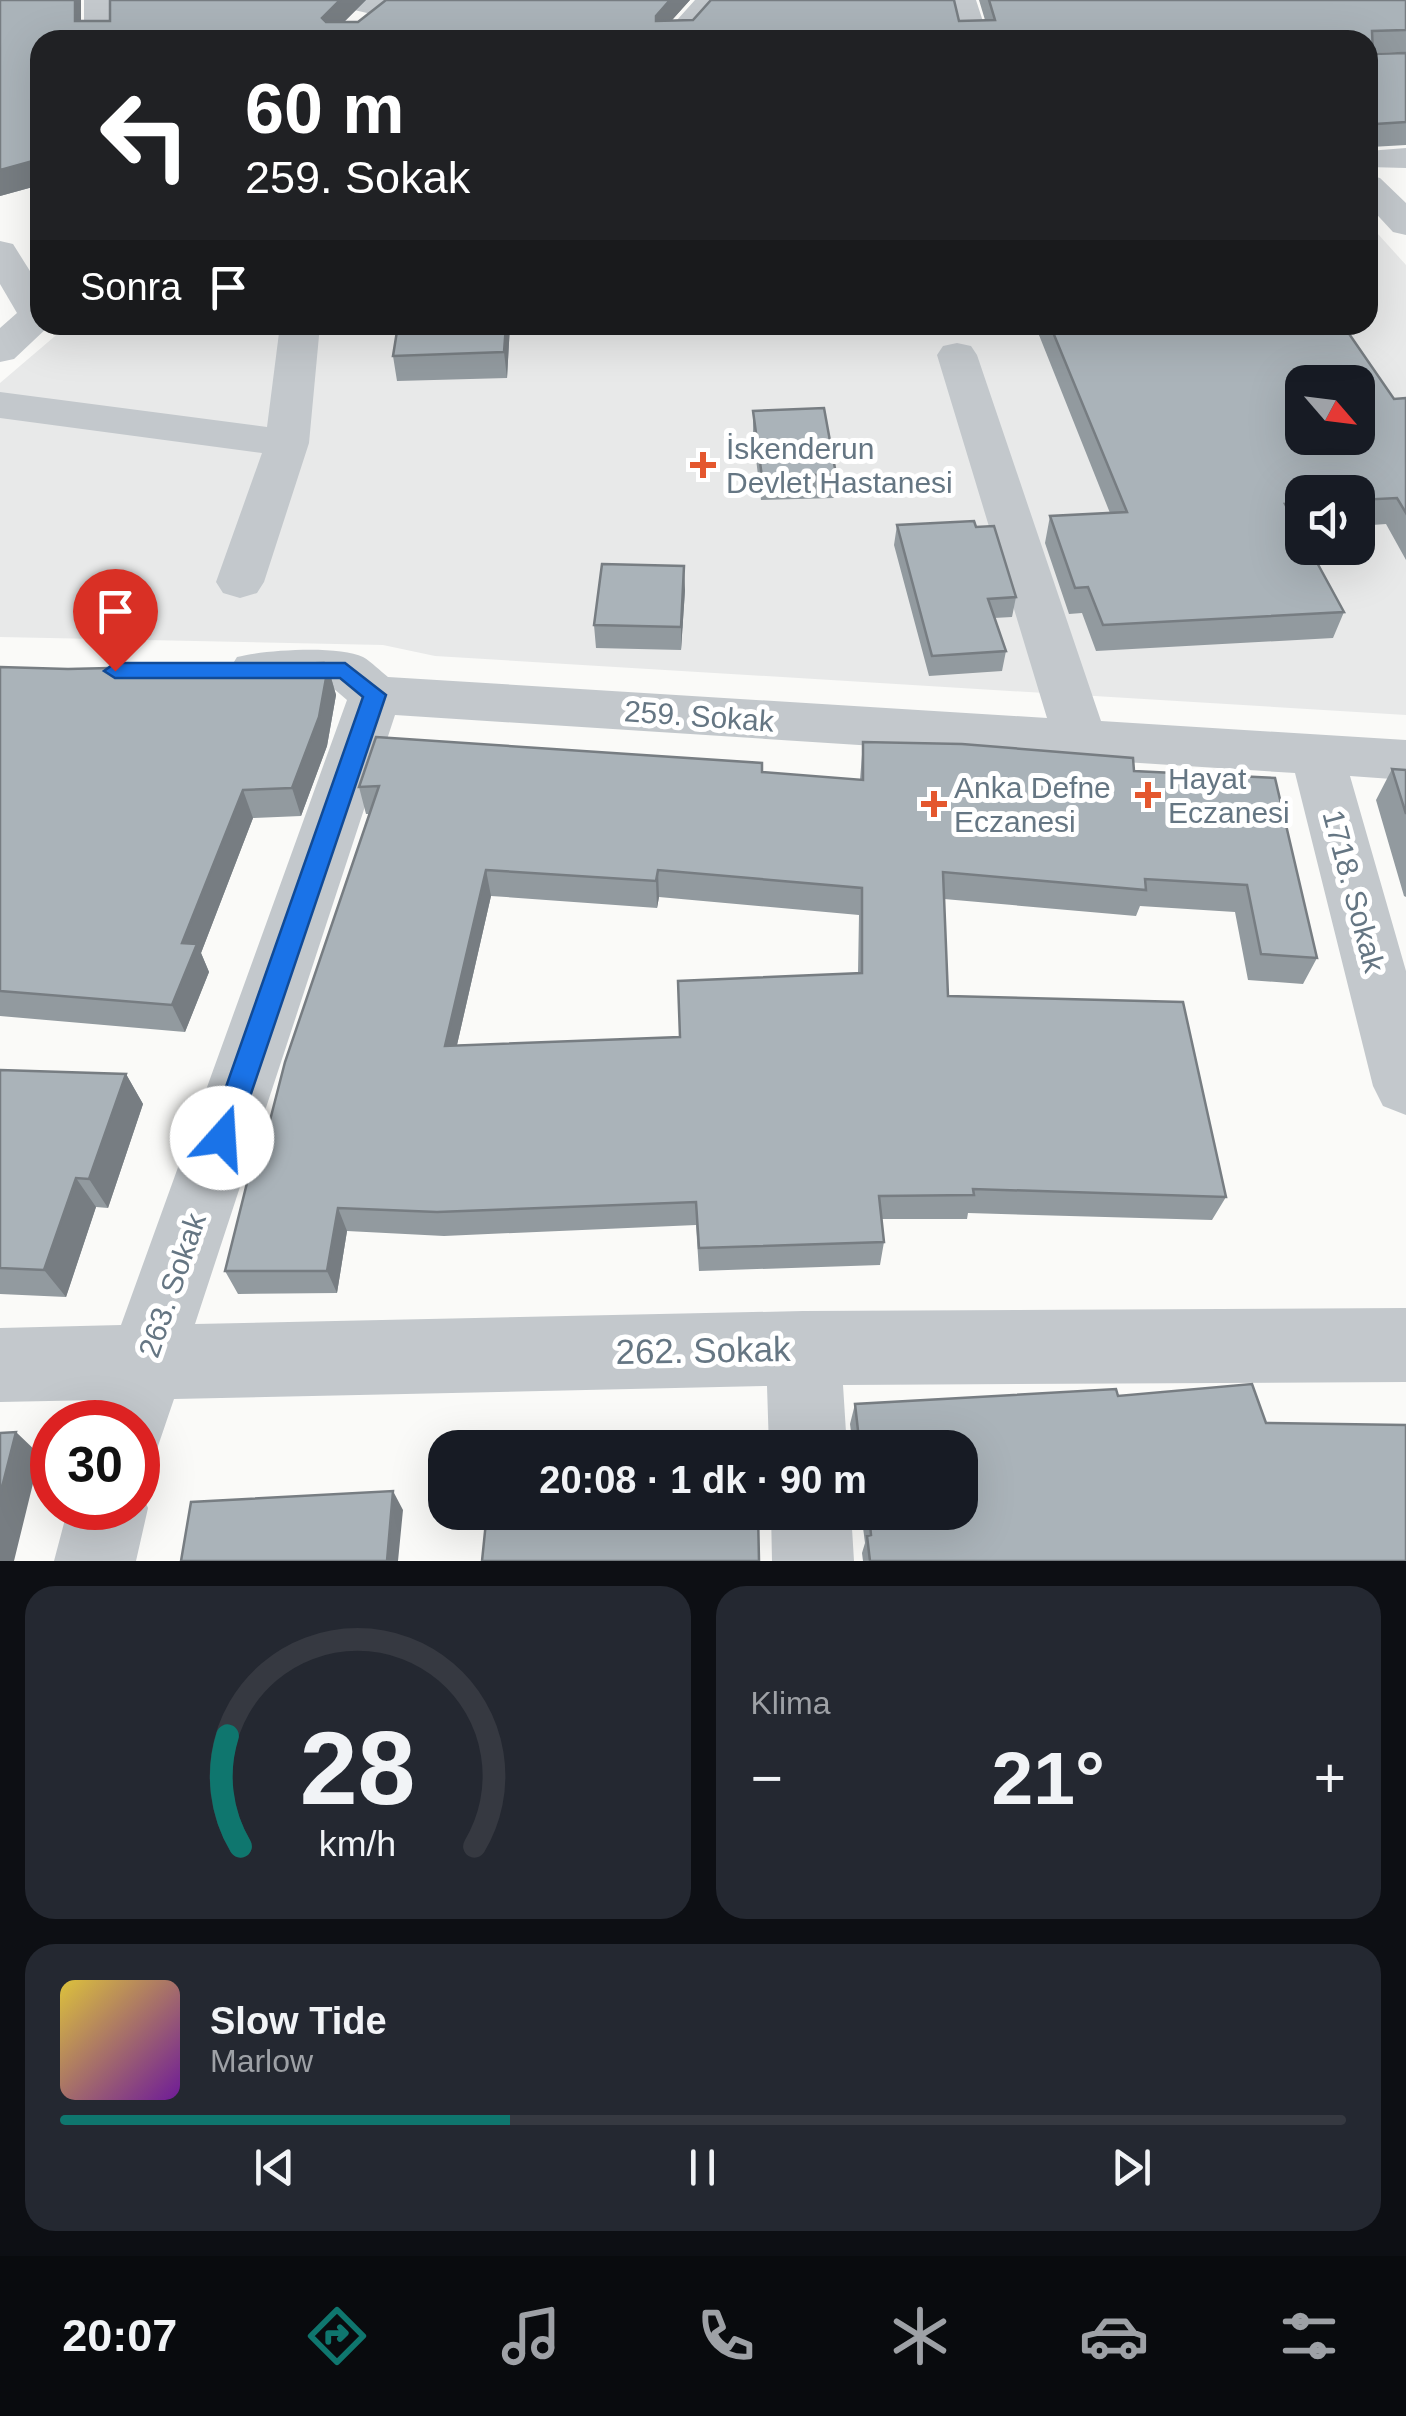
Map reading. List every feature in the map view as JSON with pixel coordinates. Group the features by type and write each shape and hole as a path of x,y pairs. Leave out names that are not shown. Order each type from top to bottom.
{"street":[{"path":"98,0 99,30"},
{"path":"347,0 388,4"},
{"path":"683,30 711,0"},
{"path":"962,0 971,30"},
{"path":"357,29 388,4"},
{"path":"1379,163 1406,186"},
{"path":"1379,163 1406,224"},
{"path":"0,252 30,300"},
{"path":"0,350 30,322"},
{"path":"240,582 287,443 299,335"},
{"path":"957,355 1080,740"},
{"path":"0,406 287,443"},
{"name":"259. Sokak","path":"211,670 345,670 375,695 1406,760"},
{"name":"263. Sokak","path":"138,1391 375,695"},
{"name":"1718. Sokak","path":"1317,754 1406,1086"},
{"name":"262. Sokak","path":"0,1366 138,1391 803,1348 1406,1345"},
{"path":"803,1348 807,1430"},
{"path":"95,1561 103,1530"},
{"path":"812,1530 813,1561"}],"shaded area":[{"name":"İskenderun Devlet Hastanesi","path":"1378,234 1406,265 1406,715 435,656 383,645 0,637 0,383 56,335 1378,335"}],"building":[{"path":"0,0 75,0 75,21 110,21 110,0 340,0 322,18 326,22 358,22 386,0 670,0 656,21 693,20 711,0 954,0 959,21 995,20 989,0 1406,0 1406,30 1378,31 30,30 30,162 0,170"},
{"path":"1406,53 1406,122 1378,124 1378,54"},
{"path":"396,335 505,335 504,352 393,356"},
{"path":"1054,335 1350,335 1371,365 1285,365 1285,455 1375,455 1375,371 1394,399 1406,398 1406,513 1397,498 1375,499 1375,475 1285,475 1285,565 1318,565 1344,612 1103,625 1088,587 1075,588 1050,516 1127,512"},
{"path":"824,408 836,474 762,477 753,411"},
{"path":"974,521 976,527 994,526 1016,597 988,599 1006,651 932,656 897,525"},
{"path":"602,564 684,566 681,627 594,625"},
{"path":"324,663 328,667 319,717 292,788 243,790 182,943 197,944 172,1005 0,991 0,667"},
{"path":"376,737 762,763 762,772 863,780 863,742 962,744 1133,758 1134,771 1275,778 1317,958 1261,954 1247,885 1145,879 1146,890 943,872 948,996 1183,1002 1226,1197 973,1189 974,1195 879,1196 884,1242 699,1248 696,1202 437,1212 338,1208 327,1271 225,1271 251,1167 258,1167 285,1062 379,786 359,787","holes":["486,870 656,881 658,870 862,888 862,973 678,981 680,1037 445,1046"]},
{"path":"1392,769 1406,770 1406,814"},
{"path":"0,1070 126,1074 89,1179 76,1178 44,1270 0,1268"},
{"path":"1252,1384 1266,1423 1406,1425 1406,1561 870,1561 867,1536 871,1530 978,1530 978,1430 858,1430 855,1404 1116,1389 1118,1396"},
{"path":"16,1432 0,1495 0,1433"},
{"path":"393,1491 387,1561 181,1561 191,1502"},
{"path":"485,1530 758,1530 759,1561 482,1561"}],"place":[{"name":"İskenderun Devlet Hastanesi","path":"703,465"},
{"name":"Hayat Eczanesi","path":"1148,795"},
{"name":"Anka Defne Eczanesi","path":"934,804"}],"route":[{"path":"115,671 345,670 375,695 222,1138"}]}
